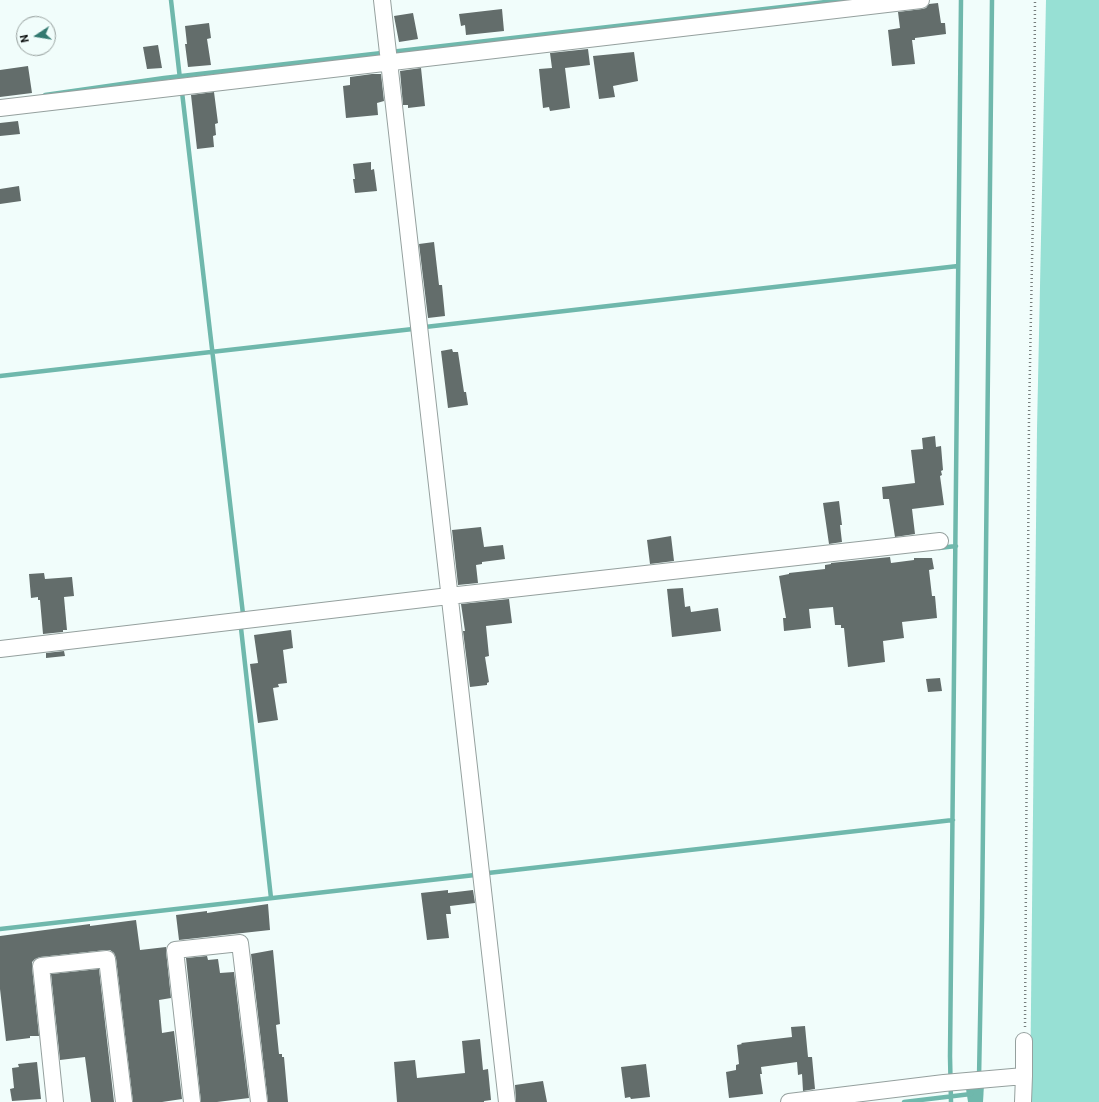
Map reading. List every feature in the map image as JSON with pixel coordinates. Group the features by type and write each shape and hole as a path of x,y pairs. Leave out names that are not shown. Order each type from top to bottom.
{"street":[{"path":"382,0 507,1102"},
{"path":"0,108 388,55 921,0"},
{"path":"0,650 449,596 940,541"},
{"path":"192,1102 175,950 240,943 259,1102"},
{"path":"56,1102 41,966 107,958 124,1102"},
{"path":"1023,1102 1024,1041"},
{"path":"789,1102 951,1082 1024,1076"}],"path":[{"path":"1024,1041 1029,417 1034,159 1035,0"}],"shaded area":[{"path":"1046,0 1099,0 1099,1102 1030,1102 1037,429"},
{"path":"984,1085 983,1102 968,1102 966,1089"}],"building":[{"path":"938,3 941,23 945,23 946,34 915,38 915,40 912,40 915,64 892,66 888,30 900,28 898,12 922,9 926,8 929,4"},
{"path":"502,9 504,31 466,35 465,25 461,26 459,14"},
{"path":"413,13 418,39 399,42 394,16"},
{"path":"209,23 211,38 207,39 211,65 188,67 185,44 187,44 185,26"},
{"path":"158,45 162,68 147,69 143,47"},
{"path":"588,49 590,65 565,68 570,108 550,111 549,107 543,108 539,69 552,68 550,53"},
{"path":"634,52 638,81 613,86 615,97 599,99 593,56"},
{"path":"28,66 32,93 0,97 0,70"},
{"path":"421,68 425,106 408,108 408,105 403,105 400,71"},
{"path":"381,74 384,101 377,103 378,115 346,118 343,86 350,85 350,77"},
{"path":"214,92 218,123 215,124 216,135 213,136 214,147 197,149 191,95"},
{"path":"18,121 20,134 0,136 0,123"},
{"path":"371,162 371,170 374,169 377,191 355,193 353,164"},
{"path":"19,186 21,201 0,204 0,189"},
{"path":"434,242 439,285 442,285 445,316 428,318 419,244"},
{"path":"452,349 453,352 458,352 464,392 466,392 468,405 448,408 441,351"},
{"path":"935,436 936,447 941,446 943,470 941,471 942,475 940,476 944,505 912,509 915,534 895,537 889,499 883,499 882,487 915,483 911,450 923,449 922,438"},
{"path":"839,501 842,525 840,525 842,542 829,544 823,503"},
{"path":"481,527 484,547 503,545 505,559 482,562 482,564 476,565 478,583 458,585 452,530"},
{"path":"671,536 674,561 650,564 647,540"},
{"path":"890,557 891,563 914,560 914,558 932,558 934,569 929,570 932,596 935,596 937,618 902,622 904,638 883,641 885,662 848,667 844,628 841,628 841,625 835,625 833,607 809,609 811,628 784,631 783,618 786,618 779,576 789,573 825,569 825,565 831,563"},
{"path":"44,573 45,579 72,577 74,596 64,597 67,630 63,630 63,632 43,634 40,600 38,600 38,597 31,598 29,574"},
{"path":"683,588 685,607 690,606 691,612 718,608 721,631 672,637 667,589"},
{"path":"509,599 512,623 486,626 489,656 485,657 489,682 487,685 470,687 461,604"},
{"path":"291,630 293,648 283,650 287,683 278,684 279,687 273,688 278,720 258,723 250,664 258,663 254,635"},
{"path":"64,651 65,656 46,658 46,653"},
{"path":"940,678 942,691 928,692 926,679"},
{"path":"448,890 448,893 473,890 475,903 450,906 451,914 446,914 449,938 427,940 421,893"},
{"path":"268,904 270,930 179,940 176,915 207,911 207,913"},
{"path":"136,920 140,950 166,947 171,998 159,1000 162,1033 174,1031 182,1099 162,1102 133,1102 116,958 114,953 110,950 40,957 35,959 32,962 32,967 39,1036 30,1036 30,1038 6,1041 0,989 0,936 90,924 90,926"},
{"path":"273,950 280,1024 276,1025 279,1054 282,1054 282,1057 284,1057 288,1102 268,1102 251,954"},
{"path":"207,956 208,960 218,959 220,973 234,972 249,1098 217,1102 201,1102 186,958"},
{"path":"99,969 114,1102 91,1102 85,1057 60,1060 51,974"},
{"path":"805,1026 808,1057 812,1057 815,1089 803,1091 802,1074 798,1075 797,1062 761,1067 762,1074 760,1074 763,1094 729,1098 726,1072 736,1070 736,1065 739,1064 737,1045 742,1044 741,1043 792,1037 791,1027"},
{"path":"480,1039 483,1070 488,1069 491,1100 484,1102 397,1102 394,1062 415,1060 417,1078 465,1073 462,1041"},
{"path":"37,1062 41,1099 12,1101 10,1089 14,1088 12,1068 19,1067 18,1064"},
{"path":"646,1064 650,1097 631,1099 630,1097 625,1098 621,1067"},
{"path":"543,1081 547,1102 516,1102 515,1085"}],"waterway":[{"path":"171,0 180,79"},
{"path":"45,95 164,78 843,0"},
{"path":"951,1102 950,1056 961,0"},
{"path":"979,1078 992,0"},
{"path":"182,92 243,614"},
{"path":"425,327 958,266"},
{"path":"0,376 413,329"},
{"path":"939,548 956,546"},
{"path":"241,628 271,898"},
{"path":"488,873 953,820"},
{"path":"0,929 475,875"},
{"path":"904,1102 971,1094"}]}
